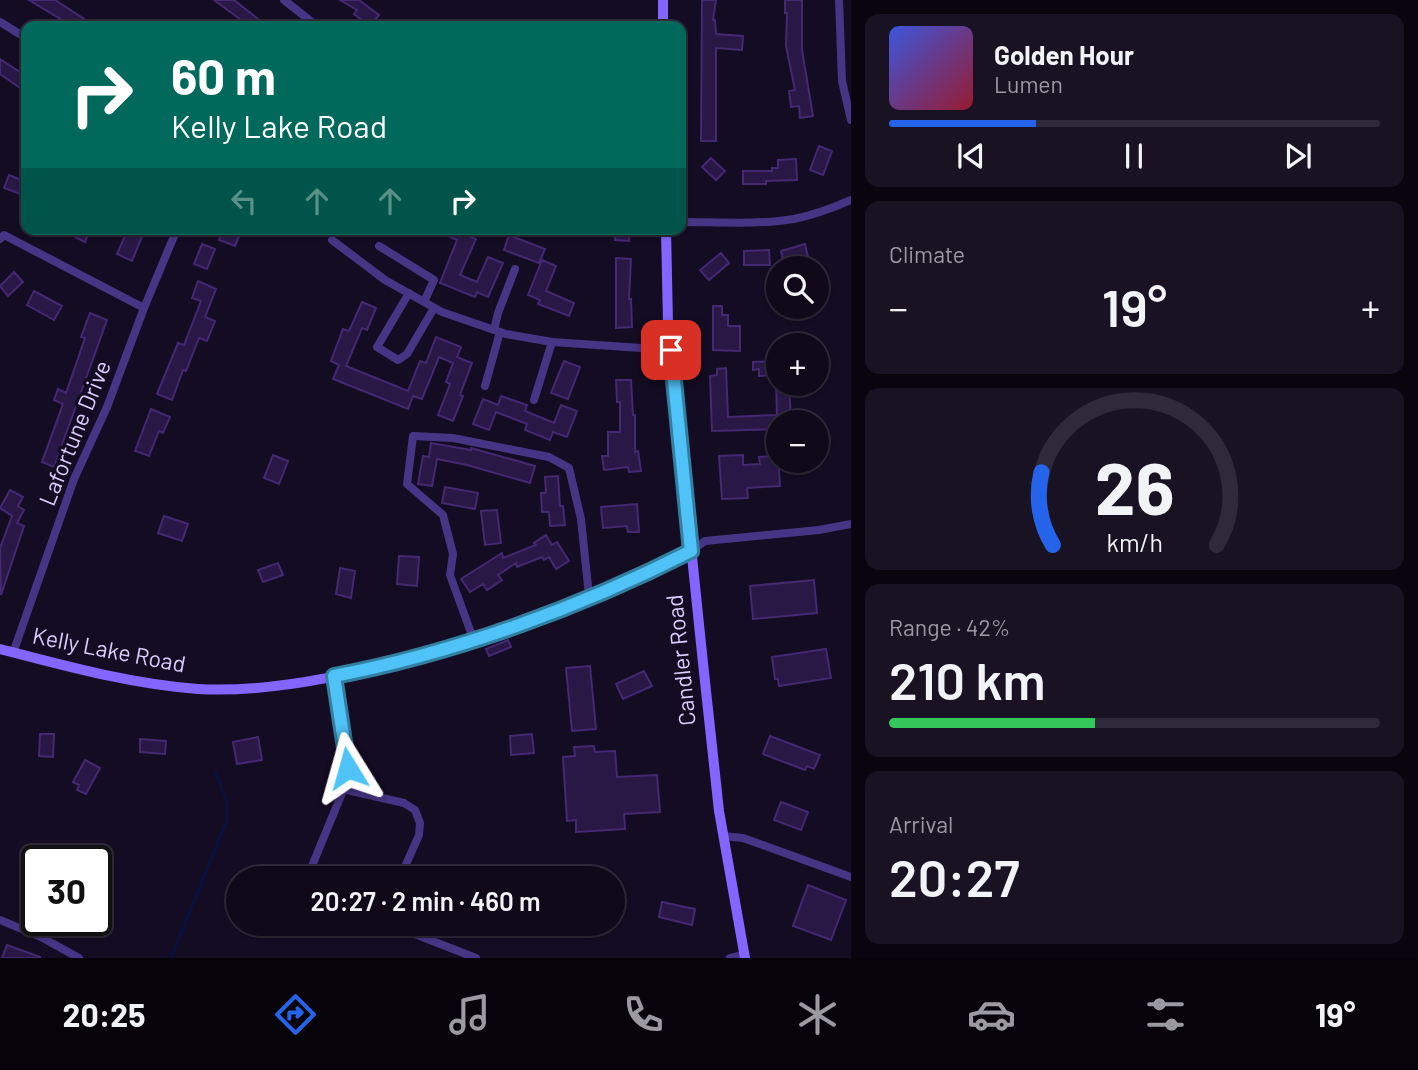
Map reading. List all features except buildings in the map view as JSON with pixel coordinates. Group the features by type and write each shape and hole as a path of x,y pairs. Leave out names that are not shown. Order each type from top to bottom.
{"main road":[{"path":"663,0 663,21"},
{"name":"Candler Road","path":"666,235 671,350 691,551 723,836 745,956"},
{"name":"Kelly Lake Road","path":"0,649 120,678 198,689 302,683 364,671 474,641 589,596 691,551"}],"street":[{"path":"284,0 311,21"},
{"path":"839,0 842,81 851,120"},
{"path":"0,22 21,35"},
{"path":"686,222 795,219 851,200"},
{"path":"0,239 4,235 144,308"},
{"name":"Lafortune Drive","path":"13,653 74,480 107,407 174,235"},
{"path":"332,240 385,280 434,308 497,331 552,342 671,350"},
{"path":"379,246 434,280 424,302"},
{"path":"485,386 497,331 498,313 515,269"},
{"path":"409,293 377,348 398,360 407,354 434,308"},
{"path":"534,400 552,342"},
{"path":"474,641 450,575 453,554 443,515 407,484 413,436 453,438 549,457 569,468 581,519 589,596"},
{"path":"691,551 705,541 806,532 851,524"},
{"path":"312,866 343,789 348,768 334,676"},
{"path":"343,789 404,803 415,810 420,823 419,835 405,866"},
{"path":"723,836 743,838 851,877"},
{"path":"0,920 41,937 79,958"},
{"path":"420,936 476,958"},
{"path":"730,958 745,956"}],"waterway":[{"path":"171,958 227,820 227,802 215,771"}],"route":[{"path":"348,768 334,676 364,671 500,632 654,569 691,551 671,350"}]}
